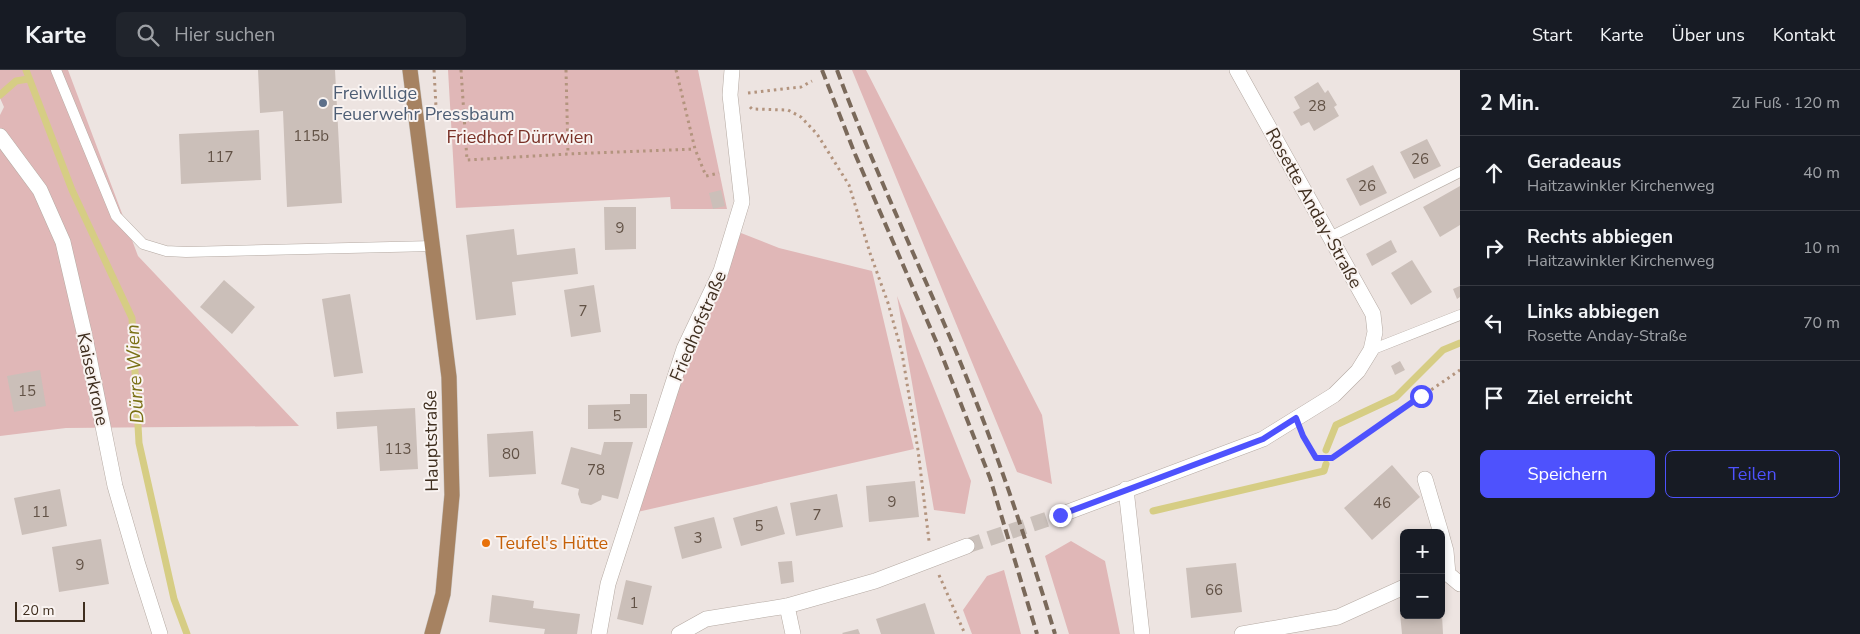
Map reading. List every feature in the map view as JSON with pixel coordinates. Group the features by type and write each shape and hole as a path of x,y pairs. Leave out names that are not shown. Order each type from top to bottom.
{"main road":[{"name":"Hauptstraße","path":"410,70 449,377 452,495 443,594 432,634"}],"street":[{"name":"Friedhofstraße","path":"598,634 608,584 684,349 721,271 742,202 730,95 732,70"},
{"name":"Rosette Anday-Straße","path":"1060,515 1263,439 1334,395 1358,371 1371,350 1374,332 1373,314 1237,70"},
{"name":"Kaiserkrone","path":"0,136 40,190 63,242 84,332 115,486 160,634"},
{"path":"1425,479 1440,529"},
{"path":"1126,489 1142,634"},
{"path":"679,634 706,619 787,606 874,581 967,546"},
{"path":"1445,547 1445,562"},
{"path":"1445,575 1460,584"},
{"path":"1242,634 1338,617 1400,589"},
{"path":"787,606 793,634"}],"lane":[{"path":"56,70 116,216 143,244 166,251 186,252 433,246"},
{"path":"1330,237 1460,172"},
{"path":"1371,350 1460,315"}],"path":[{"path":"461,70 467,160 695,149"},
{"path":"566,70 568,154"},
{"path":"676,70 695,149 706,176 739,169"},
{"path":"730,95 801,87 812,82"},
{"path":"730,95 752,109 788,110 801,116 817,134 849,185 888,303 902,353 918,450 931,558 965,634"},
{"path":"1296,418 1303,436 1316,458 1332,458 1460,370"}],"green space":[{"path":"0,70 68,70 138,256 299,426 66,428 0,436 0,115 4,107 0,98"},
{"name":"Friedhof Dürrwien","path":"448,70 698,70 727,209 671,209 670,197 456,208"},
{"path":"852,70 866,70 1042,415 1052,484 1017,472"},
{"path":"741,233 779,248 872,271 914,449 633,513 684,349"},
{"path":"897,296 971,481 965,514 934,510"},
{"path":"1071,541 1105,561 1120,634 1069,634 1045,556"},
{"path":"1004,570 1021,634 972,634 963,610 987,576"}],"building":[{"name":"Freiwillige Feuerwehr Pressbaum","path":"258,70 335,70 342,203 287,207 283,111 260,113"},
{"path":"1318,82 1325,93 1328,90 1337,105 1334,107 1339,116 1314,131 1309,122 1301,126 1293,112 1300,108 1294,97"},
{"path":"259,130 261,180 181,184 179,134"},
{"path":"1427,139 1441,166 1414,179 1400,152"},
{"path":"1373,165 1387,193 1360,206 1346,179"},
{"path":"1460,186 1460,225 1440,237 1423,207"},
{"path":"721,190 725,206 713,209 709,193"},
{"path":"604,207 636,207 636,249 605,250"},
{"path":"514,229 517,255 575,248 578,274 512,282 516,315 476,320 466,235"},
{"path":"1391,240 1397,252 1372,266 1366,254"},
{"path":"1412,260 1432,292 1411,305 1391,273"},
{"path":"224,280 255,307 232,334 200,307"},
{"path":"594,285 601,332 571,337 564,290"},
{"path":"1460,286 1460,297 1457,299 1453,289"},
{"path":"350,294 363,373 334,377 322,299"},
{"path":"1400,361 1405,370 1395,375 1391,366"},
{"path":"40,370 46,406 14,412 7,376"},
{"path":"630,394 647,394 647,428 588,429 588,405 630,404"},
{"path":"415,408 418,469 380,471 377,426 337,429 336,412"},
{"path":"533,431 536,474 489,477 487,434"},
{"path":"604,442 633,442 618,499 602,495 601,500 591,505 581,503 578,494 579,489 561,484 571,447 601,455"},
{"path":"1392,465 1420,497 1372,540 1344,508"},
{"path":"915,481 919,517 869,522 866,486"},
{"path":"60,489 67,526 22,535 14,498"},
{"path":"837,494 843,527 796,536 790,503"},
{"path":"777,506 785,534 741,546 733,518"},
{"path":"714,517 722,548 682,559 674,527"},
{"path":"101,539 109,584 59,592 52,547"},
{"path":"792,561 794,582 781,584 778,562"},
{"path":"1236,563 1242,612 1191,618 1186,568"},
{"path":"626,580 652,586 643,625 617,619"},
{"path":"492,595 534,601 533,608 580,614 577,634 544,634 545,629 489,622"},
{"path":"925,603 935,634 881,634 876,619"},
{"path":"1401,619 1442,619 1443,634 1402,634"},
{"path":"858,629 860,634 842,633"}],"waterway":[{"name":"Dürre Wien","path":"26,70 72,190 132,318 139,443 174,599 187,634"},
{"path":"0,95 16,81 28,79"},
{"path":"1326,450 1336,425 1396,397 1443,350 1460,343"},
{"path":"1153,511 1324,471 1326,464"}],"tunnel":[{"path":"967,546 1060,515"}],"railway":[{"path":"822,70 855,154 939,348 990,478 1037,634"},
{"path":"837,70 864,139 952,342 981,414 1020,523 1055,634"}],"place":[{"name":"Freiwillige Feuerwehr Pressbaum","path":"323,103"},
{"name":"Teufel's Hütte","path":"486,543"}],"route":[{"path":"1060,515 1263,439 1296,418 1303,436 1316,458 1332,458 1421,396"}]}
